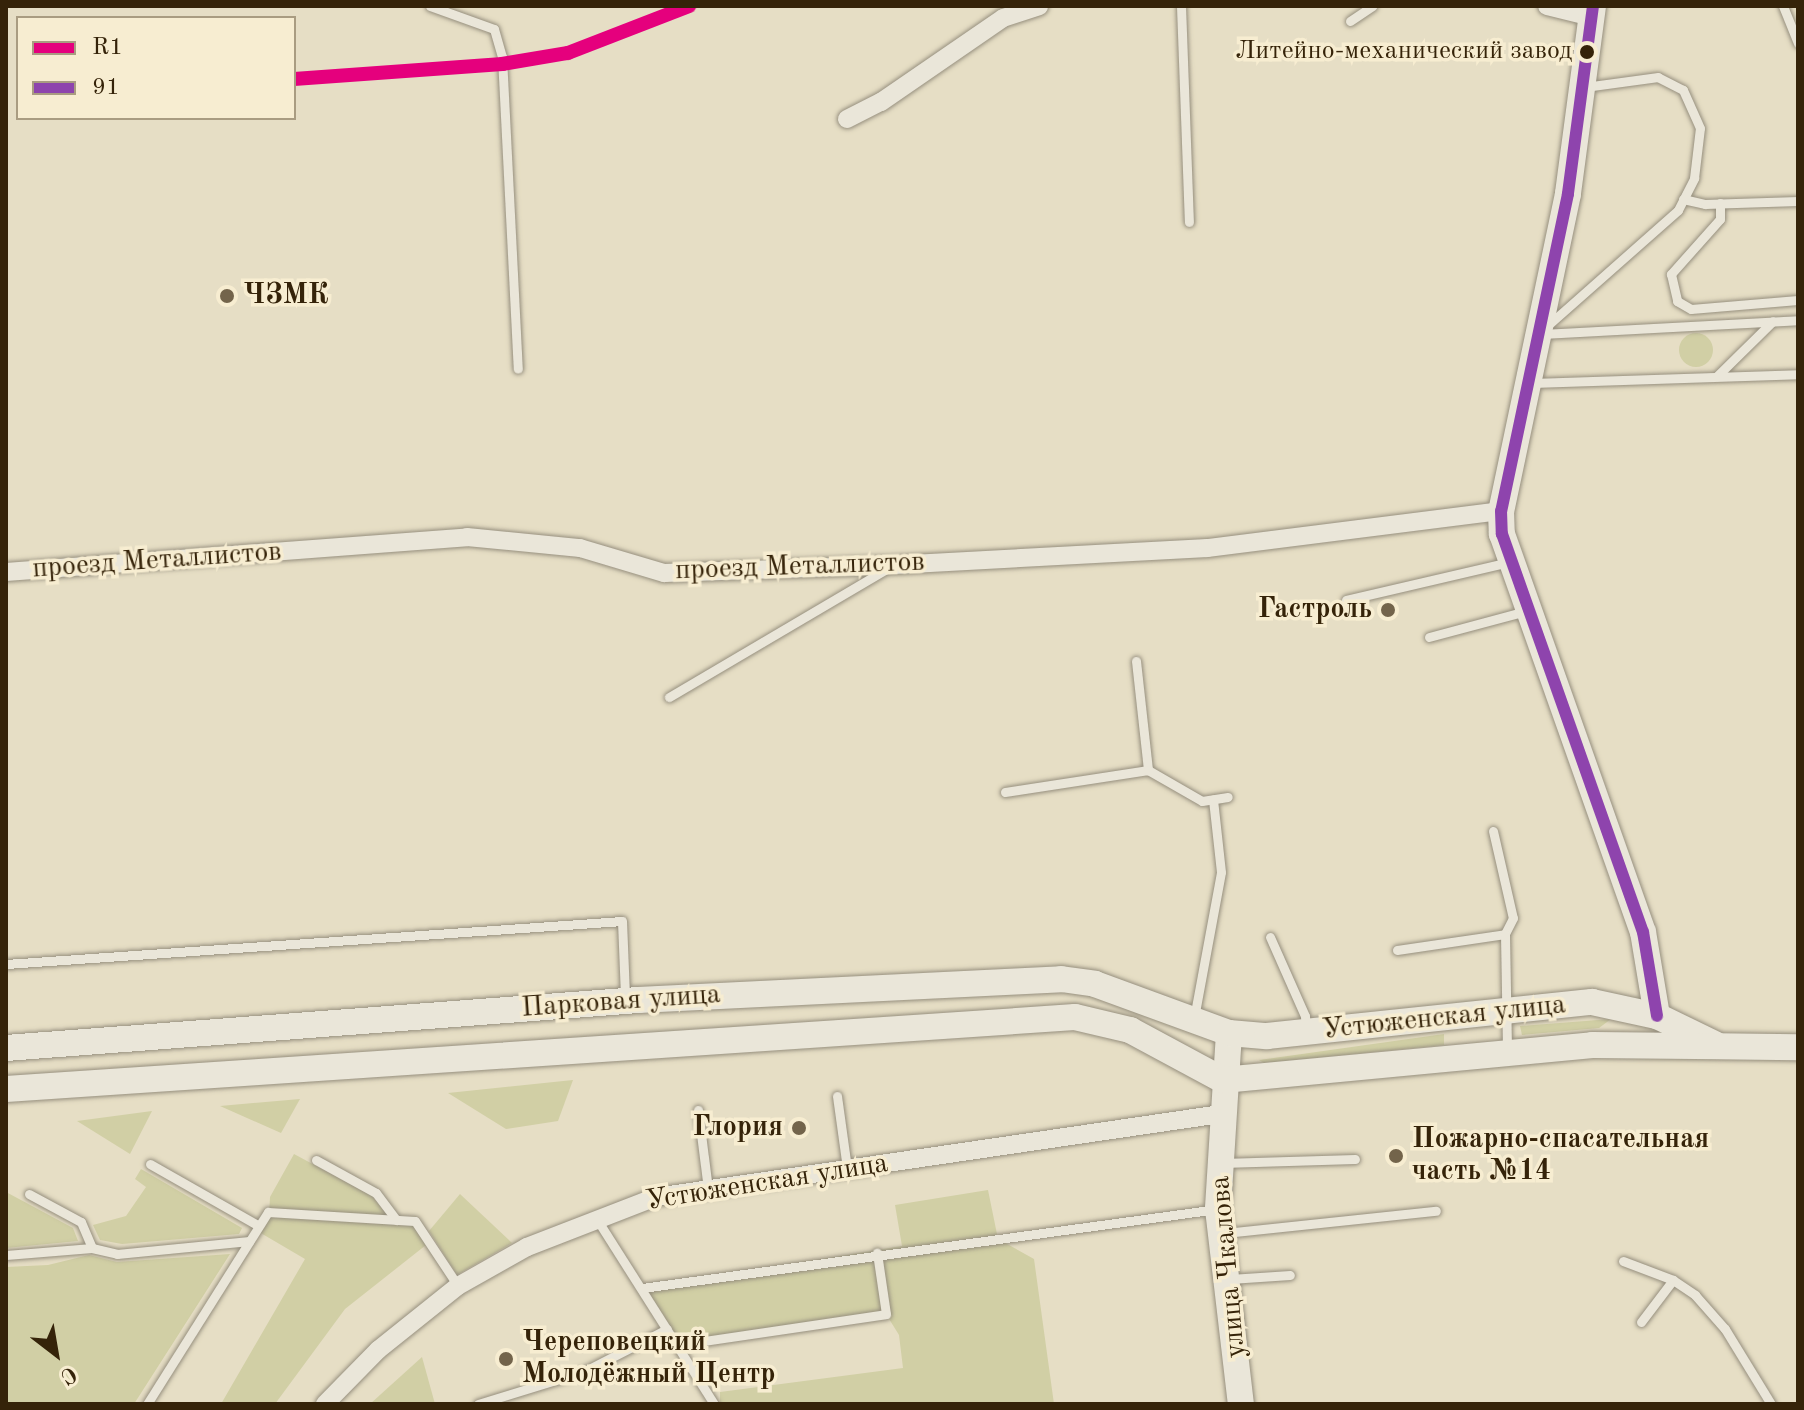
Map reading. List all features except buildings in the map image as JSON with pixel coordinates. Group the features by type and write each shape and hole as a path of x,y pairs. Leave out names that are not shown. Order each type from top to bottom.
{"main road":[{"path":"1592,11 1568,194 1501,511 1509,562 1643,932 1657,1016"},
{"name":"Парковая улица","path":"6,1048 625,1001 1061,979 1095,984 1229,1033"},
{"name":"Устюженская улица","path":"1229,1033 1306,1032 1592,1002 1657,1016 1722,1048"},
{"name":"Устюженская улица","path":"1592,1045 1657,1016"},
{"name":"Парковая улица","path":"6,1089 1075,1017 1130,1030 1223,1080"},
{"name":"улица Чкалова","path":"1229,1033 1221,1114 1220,1221 1241,1404"},
{"name":"Устюженская улица","path":"1223,1080 1592,1045 1798,1047"}],"street":[{"path":"847,119 881,102 1003,18 1039,6"},
{"path":"1547,6 1592,11"},
{"name":"проезд Металлистов","path":"6,572 467,537 580,548 664,573 893,565 1255,544 1501,511"},
{"name":"Устюженская улица","path":"325,1404 397,1333 458,1286 596,1217 656,1197 1221,1114"}],"lane":[{"path":"430,6 494,29 502,57 518,369"},
{"path":"1181,6 1189,222"},
{"path":"1350,21 1372,6"},
{"path":"1783,6 1798,43"},
{"path":"1539,334 1683,199 1694,178 1700,128 1683,90 1658,77 1582,87"},
{"path":"1683,199 1720,203 1798,201"},
{"path":"1720,203 1720,219 1671,274 1677,301 1691,309 1798,300"},
{"path":"1539,334 1798,320"},
{"path":"1717,376 1773,321"},
{"path":"1529,383 1798,374"},
{"path":"1346,600 1509,562"},
{"path":"669,697 893,565"},
{"path":"1429,637 1526,611"},
{"path":"1136,661 1148,770"},
{"path":"1005,792 1148,770 1202,801 1228,797"},
{"path":"1193,1022 1221,872 1213,799"},
{"path":"1493,831 1513,918 1505,934 1507,1052"},
{"path":"6,964 622,921 625,1001"},
{"path":"1397,950 1505,934"},
{"path":"1270,937 1305,1016 1306,1032"},
{"path":"837,1096 847,1168"},
{"path":"698,1110 708,1189"},
{"path":"1220,1163 1355,1159"},
{"path":"316,1160 376,1193 396,1220"},
{"path":"150,1164 259,1226"},
{"path":"29,1194 81,1222 92,1248"},
{"path":"642,1288 877,1253 1220,1221 1436,1211"},
{"path":"147,1404 268,1212 415,1221 458,1286"},
{"path":"596,1217 714,1404"},
{"path":"6,1255 92,1248 117,1254 249,1241"},
{"path":"677,1345 886,1314 877,1253"},
{"path":"1623,1261 1673,1280 1695,1295 1725,1329 1771,1404"},
{"path":"1227,1280 1290,1275"},
{"path":"1641,1322 1673,1280"},
{"path":"478,1404 585,1371 667,1329"}],"shaded area":[{"path":"1696,333 1708,338 1713,350 1708,362 1696,367 1684,362 1679,350 1684,338"},
{"path":"1611,1019 1599,1028 1522,1035 1520,1026"},
{"path":"1444,1034 1444,1045 1264,1063 1259,1060"},
{"path":"573,1080 558,1121 506,1129 448,1093"},
{"path":"300,1099 281,1133 220,1106"},
{"path":"152,1111 130,1154 77,1121"},
{"path":"294,1154 372,1196 395,1225 413,1226 426,1245 345,1309 275,1404 221,1404 305,1259 259,1232 269,1216 270,1197"},
{"path":"141,1169 242,1228 239,1234 122,1244 100,1240 93,1225 126,1216 146,1187 135,1179"},
{"path":"988,1190 998,1239 1034,1259 1054,1404 720,1404 720,1392 903,1368 899,1335 886,1314 677,1345 642,1288 902,1246 895,1205"},
{"path":"6,1192 73,1228 78,1241 6,1248"},
{"path":"460,1194 512,1243 457,1275 429,1231"},
{"path":"230,1254 134,1404 6,1404 6,1267 48,1265 89,1255 117,1262"},
{"path":"422,1357 435,1404 370,1404"}],"transit line":[{"name":"R1","path":"296,79 502,64 568,53 689,6"},
{"name":"91","path":"1593,6 1568,194 1501,511 1502,534 1643,932 1657,1016"}],"place":[{"name":"Литейно-механический завод","path":"1587,52"},
{"name":"ЧЗМК","path":"227,296"},
{"name":"Гастроль","path":"1388,610"},
{"name":"Глория","path":"799,1128"},
{"name":"Пожарно-спасательная часть №14","path":"1396,1156"},
{"name":"Череповецкий Молодёжный Центр","path":"506,1359"}]}
